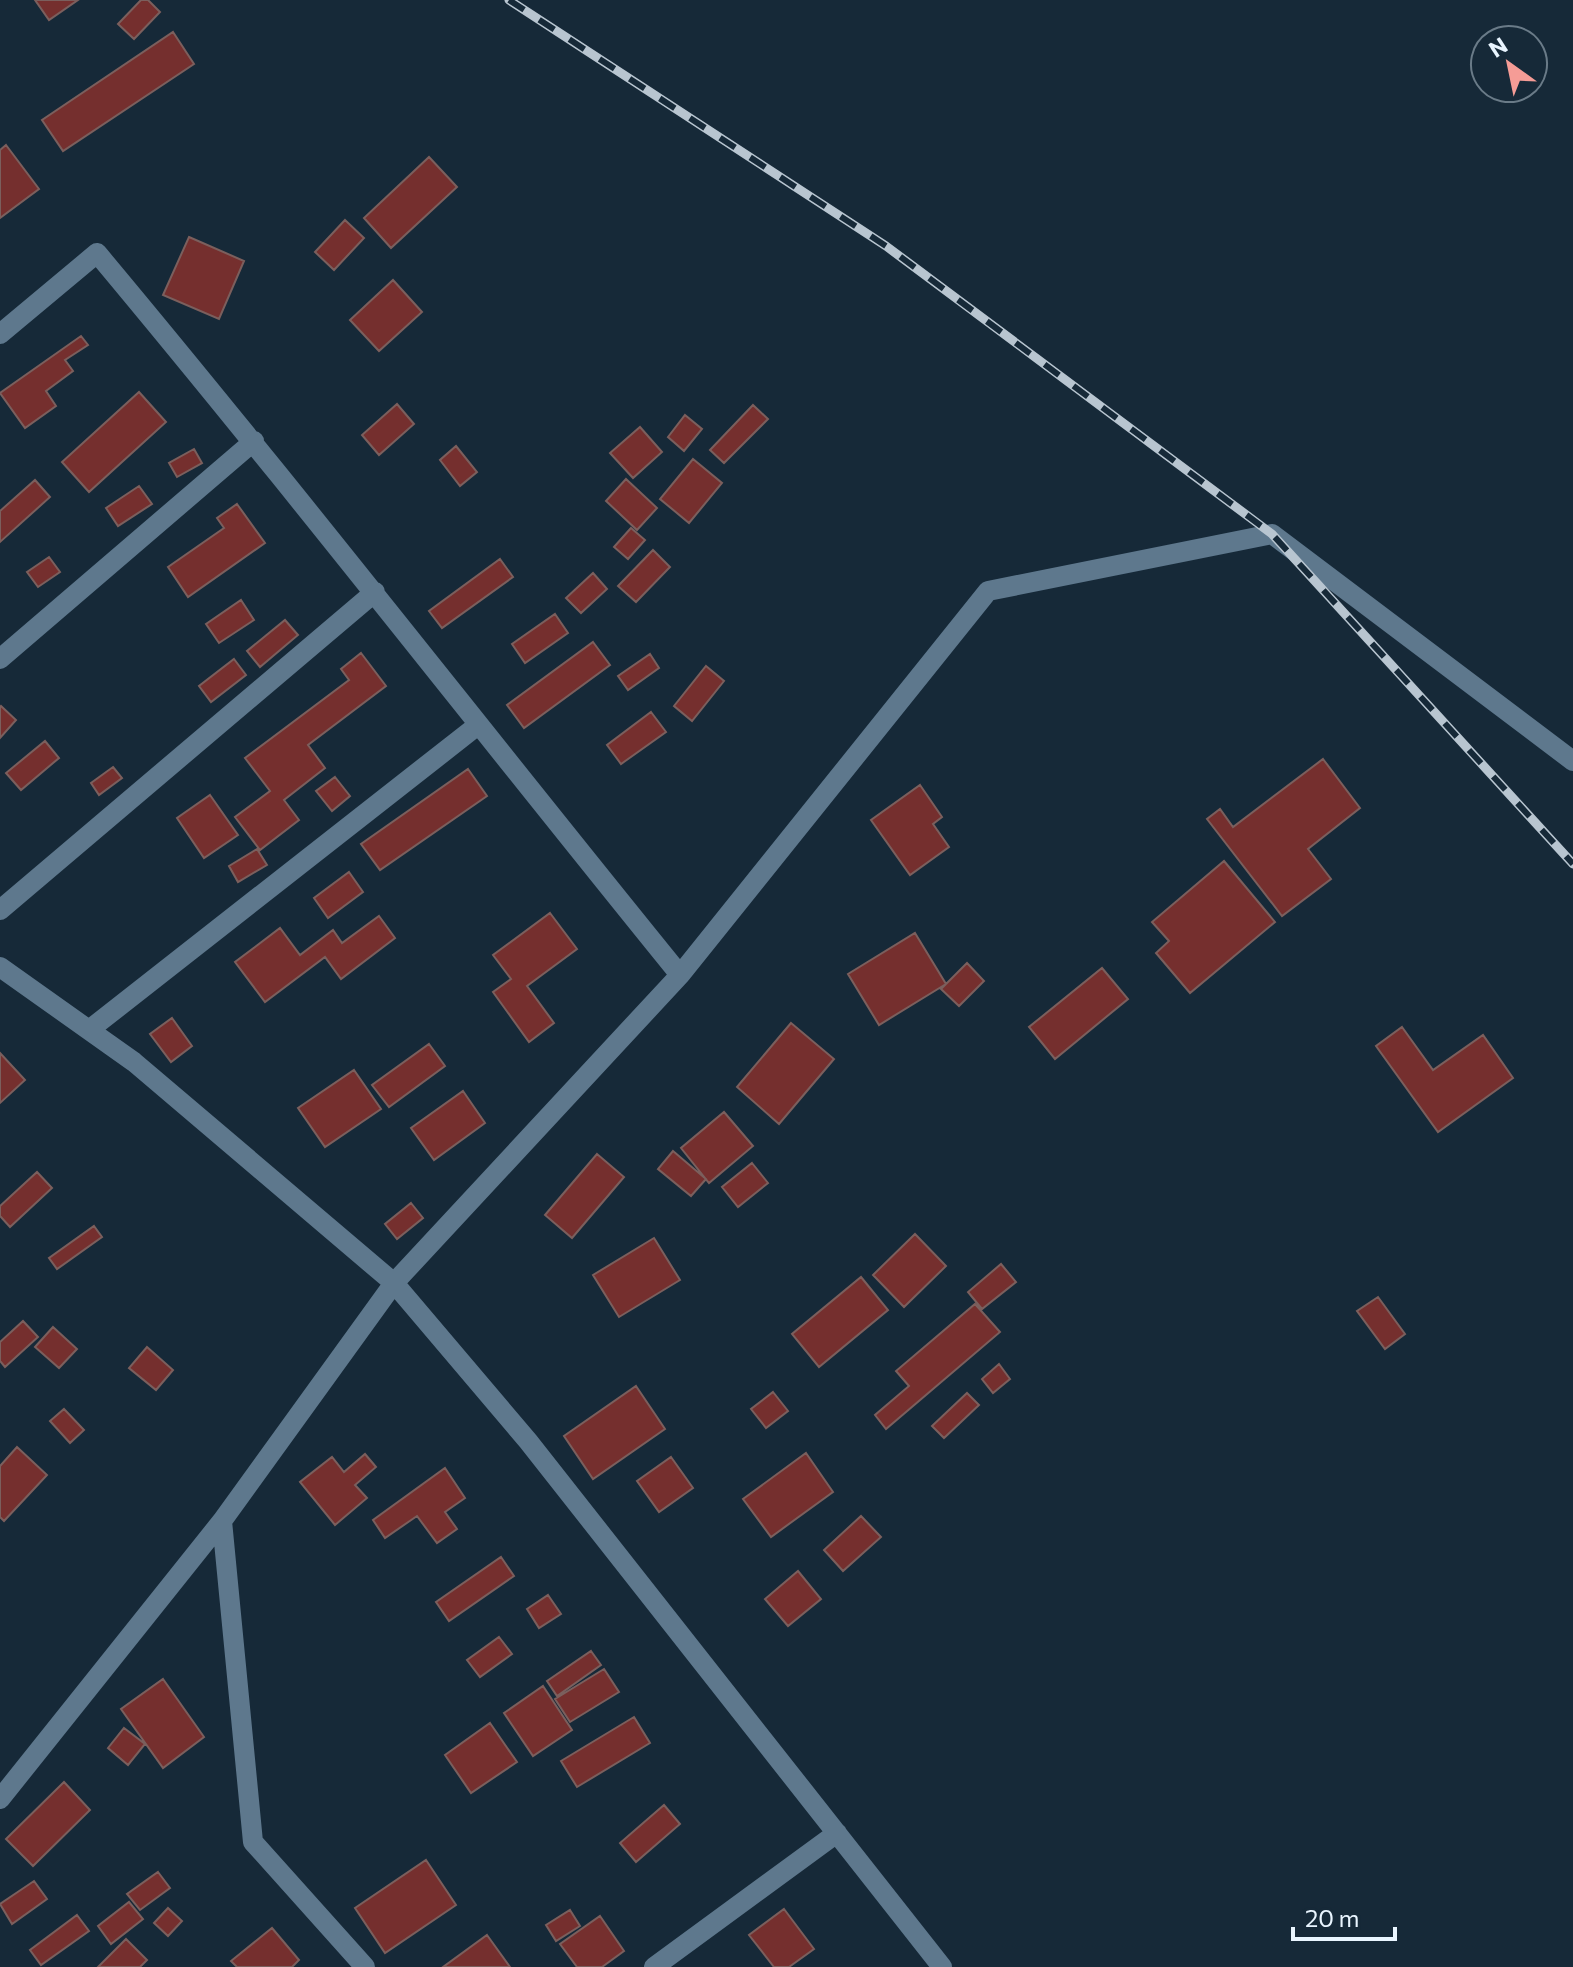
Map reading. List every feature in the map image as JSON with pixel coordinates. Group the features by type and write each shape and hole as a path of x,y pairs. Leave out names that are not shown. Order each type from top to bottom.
{"street":[{"path":"0,334 97,253 254,441 680,975"},
{"path":"0,659 254,441"},
{"path":"0,1799 222,1521 394,1283 680,975 988,591 1272,534 1573,761"},
{"path":"0,910 375,592"},
{"path":"89,1030 478,725"},
{"path":"0,967 134,1062 394,1283 528,1441 942,1967"},
{"path":"222,1521 253,1842 365,1967"},
{"path":"654,1967 837,1833"}],"building":[{"path":"35,0 78,0 49,20"},
{"path":"141,0 148,0 160,12 134,39 118,24"},
{"path":"173,32 194,64 63,151 42,120"},
{"path":"6,145 39,189 0,218 0,150"},
{"path":"429,157 457,187 391,248 364,218"},
{"path":"345,220 364,238 334,270 315,252"},
{"path":"189,237 244,261 219,319 163,295"},
{"path":"393,280 422,312 379,351 350,320"},
{"path":"81,336 88,345 65,360 73,371 46,391 56,406 25,428 0,393"},
{"path":"139,392 166,422 89,492 62,462"},
{"path":"397,404 414,424 379,455 362,435"},
{"path":"753,405 768,419 724,463 710,450"},
{"path":"685,415 702,429 684,451 668,437"},
{"path":"640,427 662,452 633,478 610,453"},
{"path":"456,446 477,472 460,486 440,460"},
{"path":"194,449 202,463 177,477 169,463"},
{"path":"693,459 722,483 689,523 660,499"},
{"path":"626,479 657,508 637,530 606,501"},
{"path":"35,480 50,497 0,542 0,511"},
{"path":"139,486 152,504 118,526 106,508"},
{"path":"237,504 265,543 188,597 168,567 224,528 217,518"},
{"path":"631,528 645,540 628,559 614,547"},
{"path":"653,550 670,567 636,602 618,586"},
{"path":"49,557 60,572 38,587 27,572"},
{"path":"500,559 513,577 442,628 429,611"},
{"path":"593,573 607,589 581,613 566,598"},
{"path":"241,600 254,620 219,643 206,624"},
{"path":"555,614 568,633 525,663 512,644"},
{"path":"285,620 298,635 260,667 247,651"},
{"path":"593,642 610,665 524,728 507,705"},
{"path":"361,653 386,686 308,745 325,768 284,800 299,820 260,850 235,817 270,791 245,758 349,680 341,669"},
{"path":"650,654 659,668 628,690 618,676"},
{"path":"234,659 246,675 211,702 199,686"},
{"path":"706,666 724,681 692,721 674,706"},
{"path":"0,707 16,720 0,738"},
{"path":"651,712 666,732 621,764 607,745"},
{"path":"45,741 59,758 21,790 6,773"},
{"path":"1323,759 1360,808 1308,849 1331,879 1282,916 1207,819 1220,809 1233,827"},
{"path":"113,767 122,778 99,795 91,783"},
{"path":"468,769 487,796 380,870 361,844"},
{"path":"335,777 350,796 332,811 316,791"},
{"path":"920,785 942,817 933,824 949,847 910,875 871,820"},
{"path":"210,795 238,835 204,858 177,818"},
{"path":"257,849 267,865 238,882 229,866"},
{"path":"1224,861 1275,922 1190,993 1156,953 1169,941 1152,922"},
{"path":"349,872 363,892 328,918 314,898"},
{"path":"550,913 577,949 527,986 554,1023 529,1042 493,992 511,979 493,955"},
{"path":"379,916 395,938 341,979 325,957 265,1002 235,962 280,928 300,955 333,930 342,943"},
{"path":"915,933 946,984 879,1025 848,974"},
{"path":"967,963 984,981 959,1006 941,989"},
{"path":"1102,968 1128,999 1055,1059 1029,1027"},
{"path":"172,1018 192,1046 171,1062 150,1034"},
{"path":"791,1023 834,1059 779,1124 737,1087"},
{"path":"1402,1027 1433,1070 1483,1035 1513,1078 1438,1132 1376,1046"},
{"path":"429,1044 445,1066 389,1107 372,1085"},
{"path":"0,1053 25,1080 0,1103"},
{"path":"354,1070 381,1109 325,1147 298,1108"},
{"path":"463,1091 485,1123 434,1160 411,1128"},
{"path":"724,1112 753,1146 709,1183 681,1148"},
{"path":"673,1151 706,1179 691,1196 658,1169"},
{"path":"597,1154 624,1177 572,1238 545,1215"},
{"path":"752,1163 768,1183 738,1207 722,1187"},
{"path":"37,1172 52,1188 10,1227 0,1216 0,1206"},
{"path":"411,1203 423,1218 397,1239 385,1224"},
{"path":"94,1226 102,1237 57,1269 49,1258"},
{"path":"915,1234 946,1266 904,1307 873,1275"},
{"path":"654,1238 680,1280 619,1317 593,1275"},
{"path":"1001,1264 1016,1282 982,1309 968,1292"},
{"path":"861,1277 888,1310 819,1367 792,1334"},
{"path":"1378,1297 1405,1334 1385,1349 1357,1311"},
{"path":"975,1304 1000,1332 886,1429 875,1415 909,1386 896,1371"},
{"path":"23,1321 38,1337 5,1367 0,1361 0,1342"},
{"path":"53,1327 77,1349 59,1368 35,1347"},
{"path":"147,1347 173,1370 156,1390 129,1368"},
{"path":"999,1364 1010,1379 993,1393 982,1379"},
{"path":"636,1386 665,1429 593,1479 564,1436"},
{"path":"773,1392 788,1411 766,1428 751,1409"},
{"path":"967,1393 979,1405 944,1438 932,1426"},
{"path":"64,1409 84,1430 70,1443 50,1421"},
{"path":"17,1447 47,1475 4,1521 0,1517 0,1466"},
{"path":"806,1453 833,1492 771,1537 743,1499"},
{"path":"365,1454 376,1467 355,1485 367,1498 335,1525 300,1482 332,1457 344,1472"},
{"path":"671,1457 693,1488 659,1512 637,1481"},
{"path":"445,1468 465,1498 445,1512 457,1529 437,1543 417,1516 385,1538 373,1520"},
{"path":"861,1516 881,1537 843,1571 824,1550"},
{"path":"501,1557 514,1576 449,1621 436,1602"},
{"path":"798,1571 821,1599 788,1626 765,1599"},
{"path":"548,1595 561,1614 539,1628 527,1609"},
{"path":"499,1637 512,1654 480,1677 467,1660"},
{"path":"591,1651 601,1665 557,1696 547,1681"},
{"path":"604,1669 619,1692 570,1722 555,1699"},
{"path":"163,1679 204,1737 163,1768 121,1709"},
{"path":"543,1686 572,1730 533,1756 504,1713"},
{"path":"634,1717 650,1743 577,1787 561,1761"},
{"path":"490,1723 517,1762 471,1793 445,1755"},
{"path":"124,1728 145,1744 128,1765 108,1748"},
{"path":"64,1782 90,1810 33,1866 6,1839"},
{"path":"664,1805 680,1824 636,1862 620,1843"},
{"path":"426,1860 456,1905 385,1953 355,1908"},
{"path":"158,1872 170,1888 140,1910 127,1894"},
{"path":"34,1881 47,1899 12,1924 0,1904"},
{"path":"129,1902 143,1919 111,1944 98,1926"},
{"path":"168,1908 182,1921 168,1936 154,1923"},
{"path":"784,1909 814,1949 789,1967 774,1967 749,1935"},
{"path":"570,1910 580,1926 556,1941 546,1925"},
{"path":"77,1915 89,1931 41,1965 30,1950"},
{"path":"600,1916 624,1951 602,1967 577,1967 560,1944"},
{"path":"272,1928 299,1960 292,1967 237,1967 231,1961"},
{"path":"487,1935 510,1967 443,1967"},
{"path":"126,1939 147,1960 140,1967 98,1967"}],"railway":[{"path":"509,0 886,246 1272,534 1573,864"}]}
